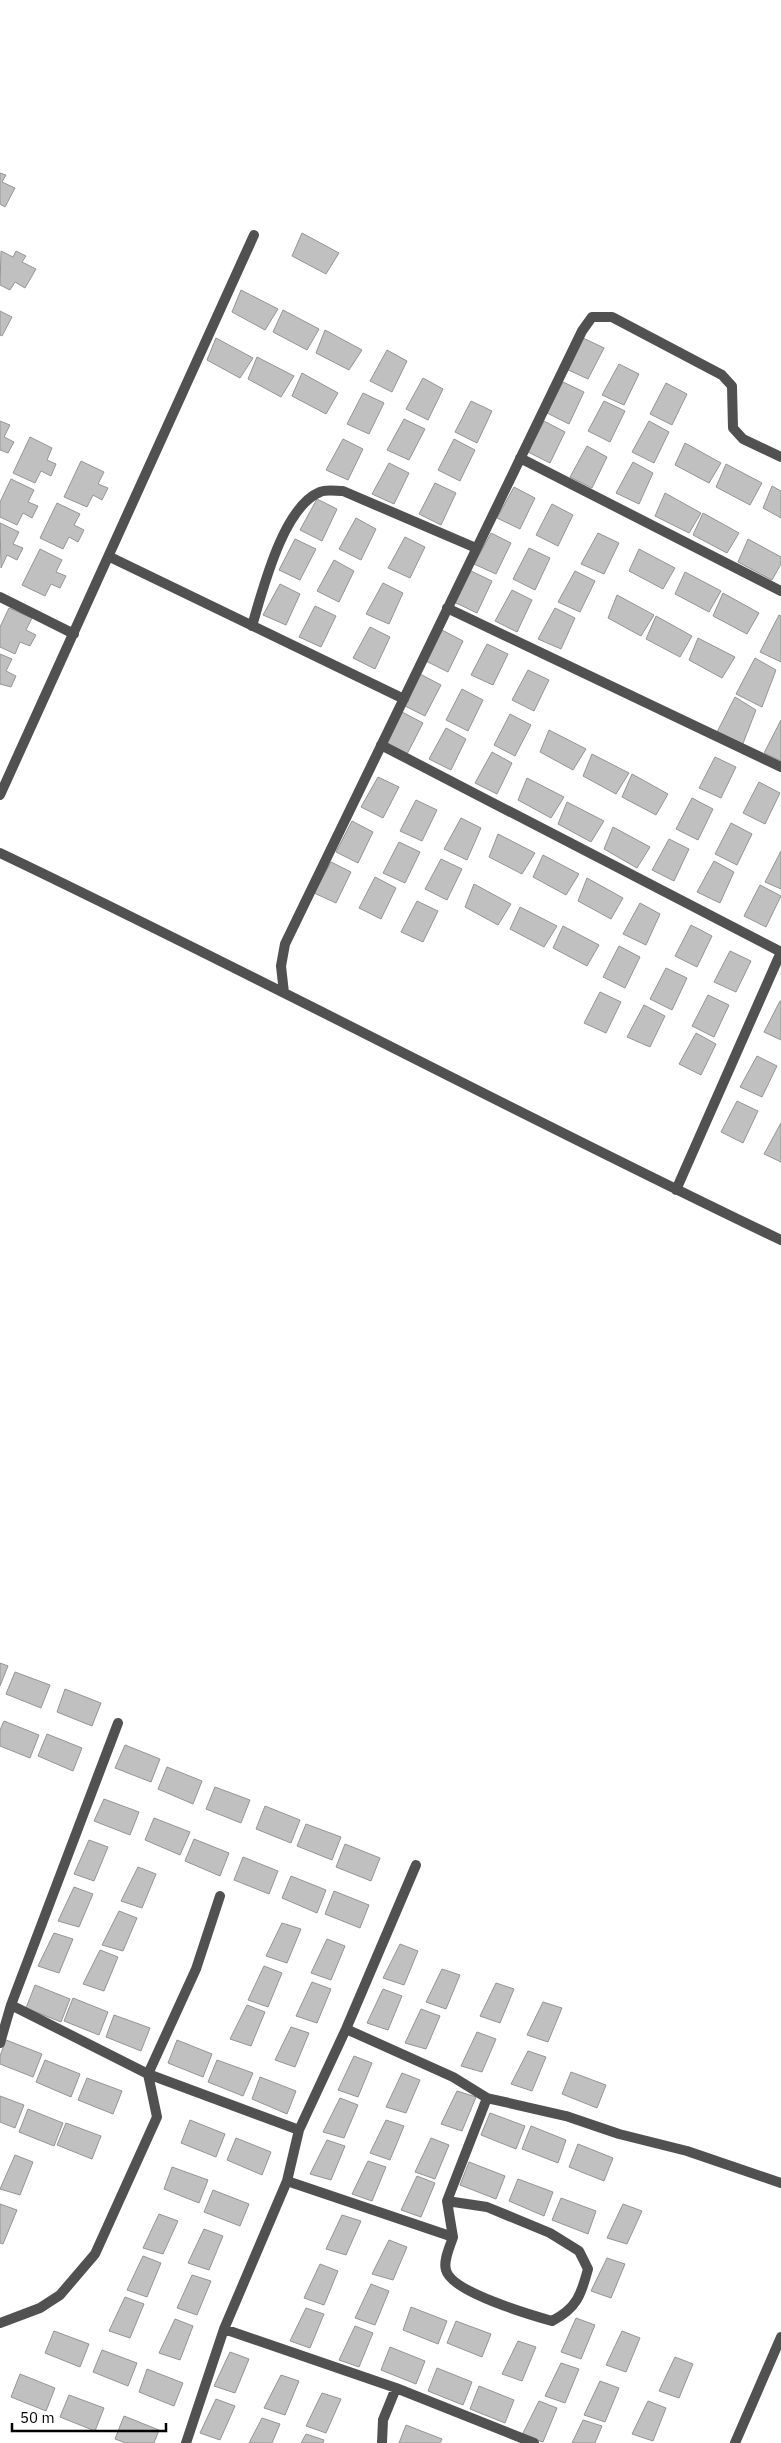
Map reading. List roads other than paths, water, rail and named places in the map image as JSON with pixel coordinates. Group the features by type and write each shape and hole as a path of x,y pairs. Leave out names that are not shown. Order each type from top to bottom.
{"street":[{"path":"0,795 110,557 254,235"},
{"path":"284,993 281,966 285,944 582,331 592,317 612,317 722,374 732,386 733,428 743,439 781,457"},
{"path":"520,458 781,591"},
{"path":"252,626 271,563 299,506 321,491 343,491 476,548"},
{"path":"110,557 404,699"},
{"path":"0,597 74,634"},
{"path":"447,608 781,767"},
{"path":"382,745 781,952 676,1190"},
{"path":"0,853 676,1190 781,1240"},
{"path":"0,2043 11,2004 118,1723"},
{"path":"187,2442 224,2329 287,2181 299,2130 346,2029 416,1865"},
{"path":"0,2323 40,2308 60,2295 95,2254 157,2117 148,2074 196,1969 220,1896"},
{"path":"11,2004 148,2074 299,2130"},
{"path":"346,2029 453,2077 487,2098 566,2116 619,2134 687,2151 781,2183"},
{"path":"447,2201 486,2208 550,2233 579,2251 588,2269 582,2294 567,2313 552,2321 476,2294 452,2280 446,2272 446,2261 454,2237 447,2201 487,2098"},
{"path":"287,2181 454,2237"},
{"path":"224,2329 396,2388 534,2443"},
{"path":"735,2443 781,2337"},
{"path":"382,2443 383,2420 396,2388"}]}
